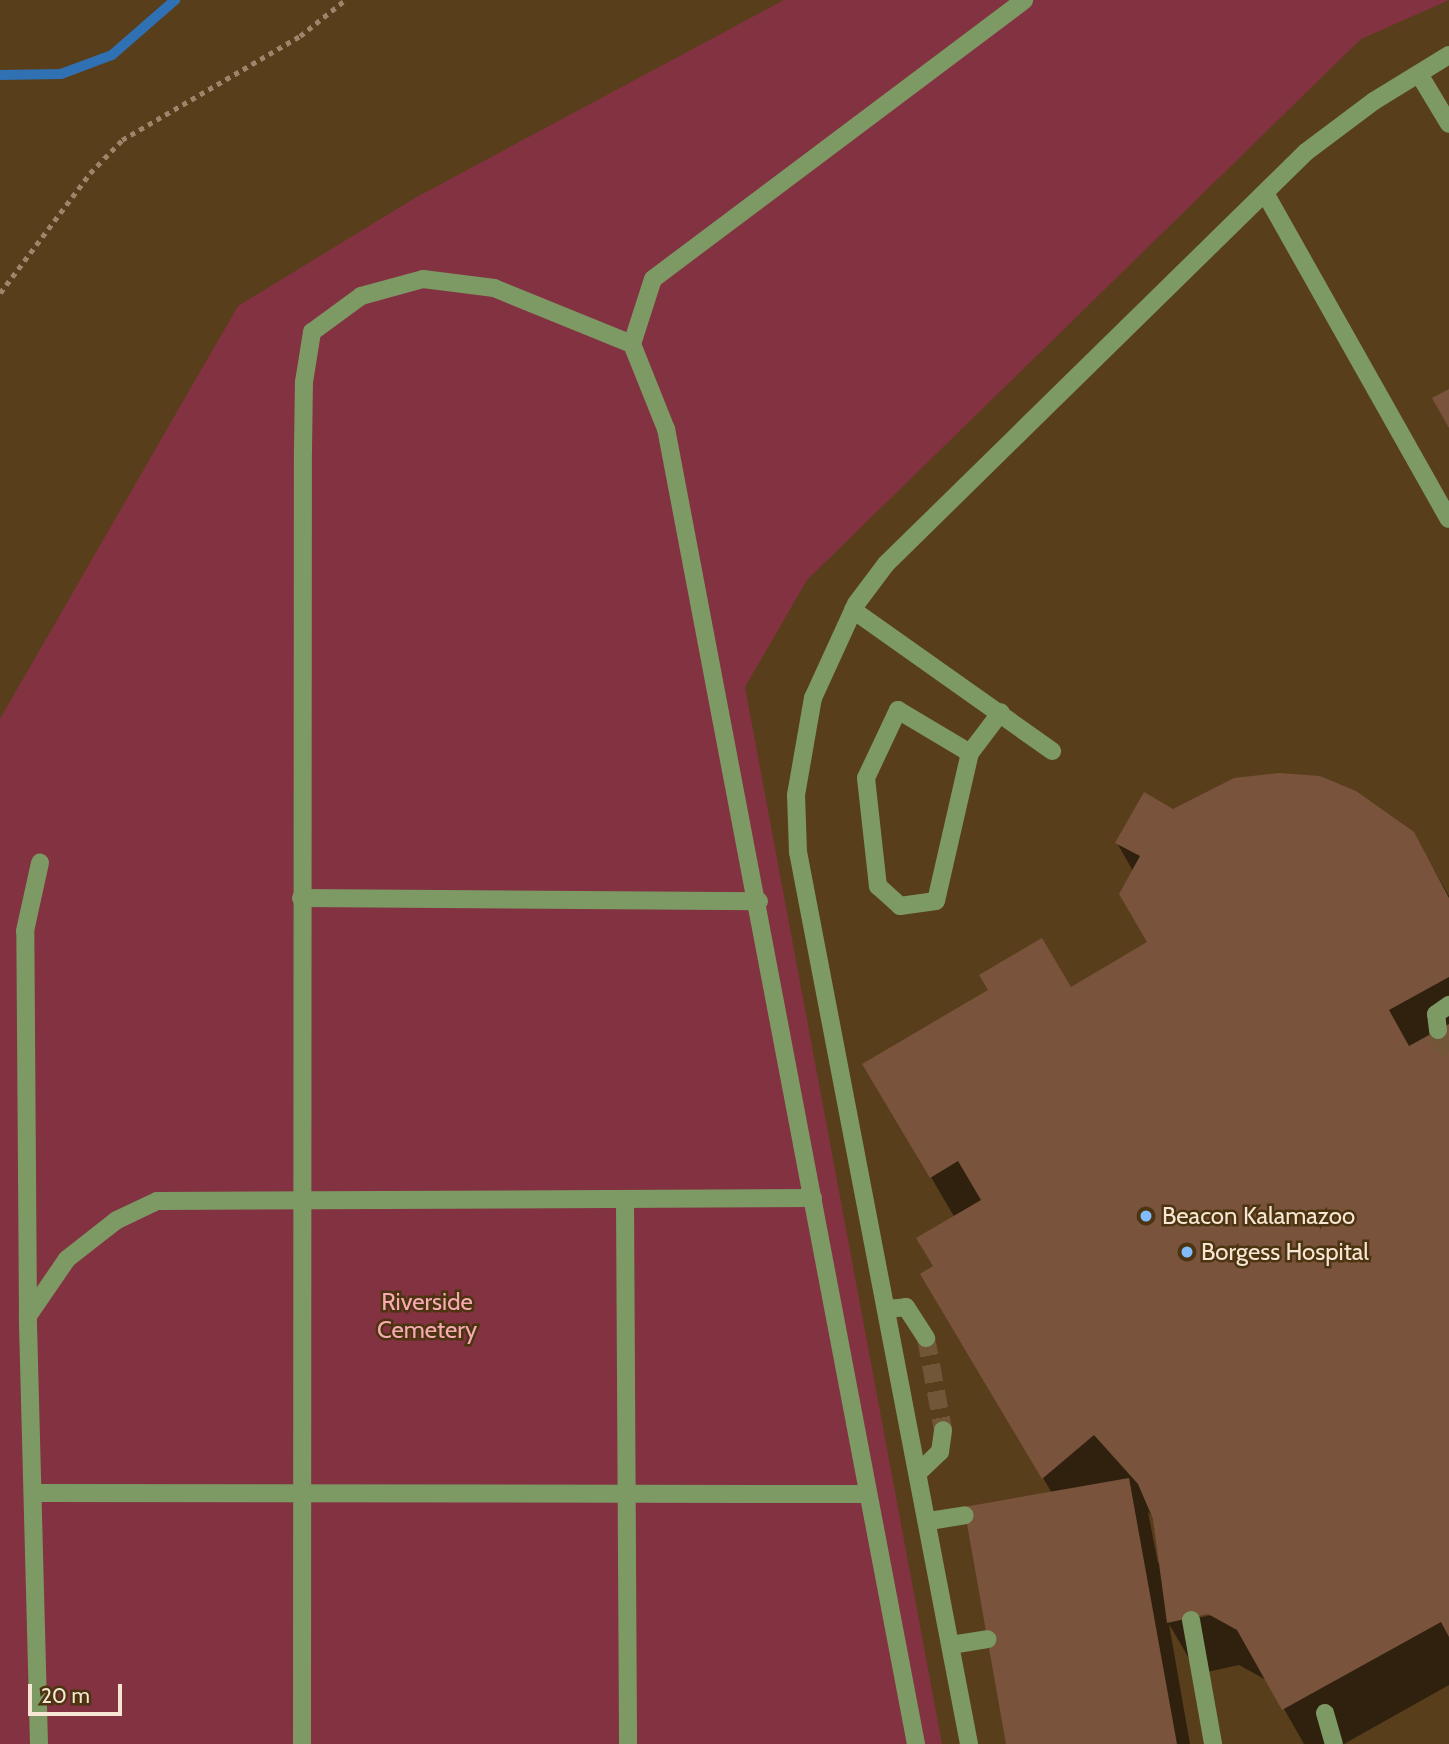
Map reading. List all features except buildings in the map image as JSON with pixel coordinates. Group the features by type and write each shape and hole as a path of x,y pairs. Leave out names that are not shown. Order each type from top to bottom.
{"lane":[{"path":"916,1744 867,1494 758,901 666,429 632,344 653,279 1024,0"},
{"path":"969,1744 920,1471 798,852 796,795 813,698 853,610 886,564 1306,152 1449,55"},
{"path":"1419,74 1449,124"},
{"path":"1265,193 1449,519"},
{"path":"302,1744 301,898 304,382 312,332 361,296 424,279 494,288 632,344"},
{"path":"853,610 1001,712 1052,751"},
{"path":"970,753 898,710 866,778 878,886 900,906 936,901 970,753 1001,712"},
{"path":"40,863 25,931 27,1316 40,1744"},
{"path":"301,898 758,901"},
{"path":"1438,1030 1436,1014 1449,1004"},
{"path":"27,1316 67,1259 117,1220 157,1201 813,1198"},
{"path":"625,1199 628,1744"},
{"path":"888,1309 906,1307 926,1338"},
{"path":"920,1471 940,1452 943,1430"},
{"path":"33,1493 867,1494"},
{"path":"929,1521 965,1516"},
{"path":"1191,1620 1213,1744"},
{"path":"951,1645 988,1639"},
{"path":"1325,1713 1334,1744"}],"path":[{"path":"0,293 90,173 122,140 300,36 345,0"}],"green space":[{"name":"Riverside Cemetery","path":"784,0 1449,0 1361,39 807,580 745,687 942,1744 0,1744 0,719 238,306 415,198"}],"waterway":[{"path":"0,75 61,74 112,55 175,0"}],"tunnel":[{"path":"1438,1030 1439,1043 1449,1050"},
{"path":"926,1338 943,1430"}],"place":[{"name":"Beacon Kalamazoo","path":"1146,1216"},
{"name":"Borgess Hospital","path":"1187,1252"}]}
